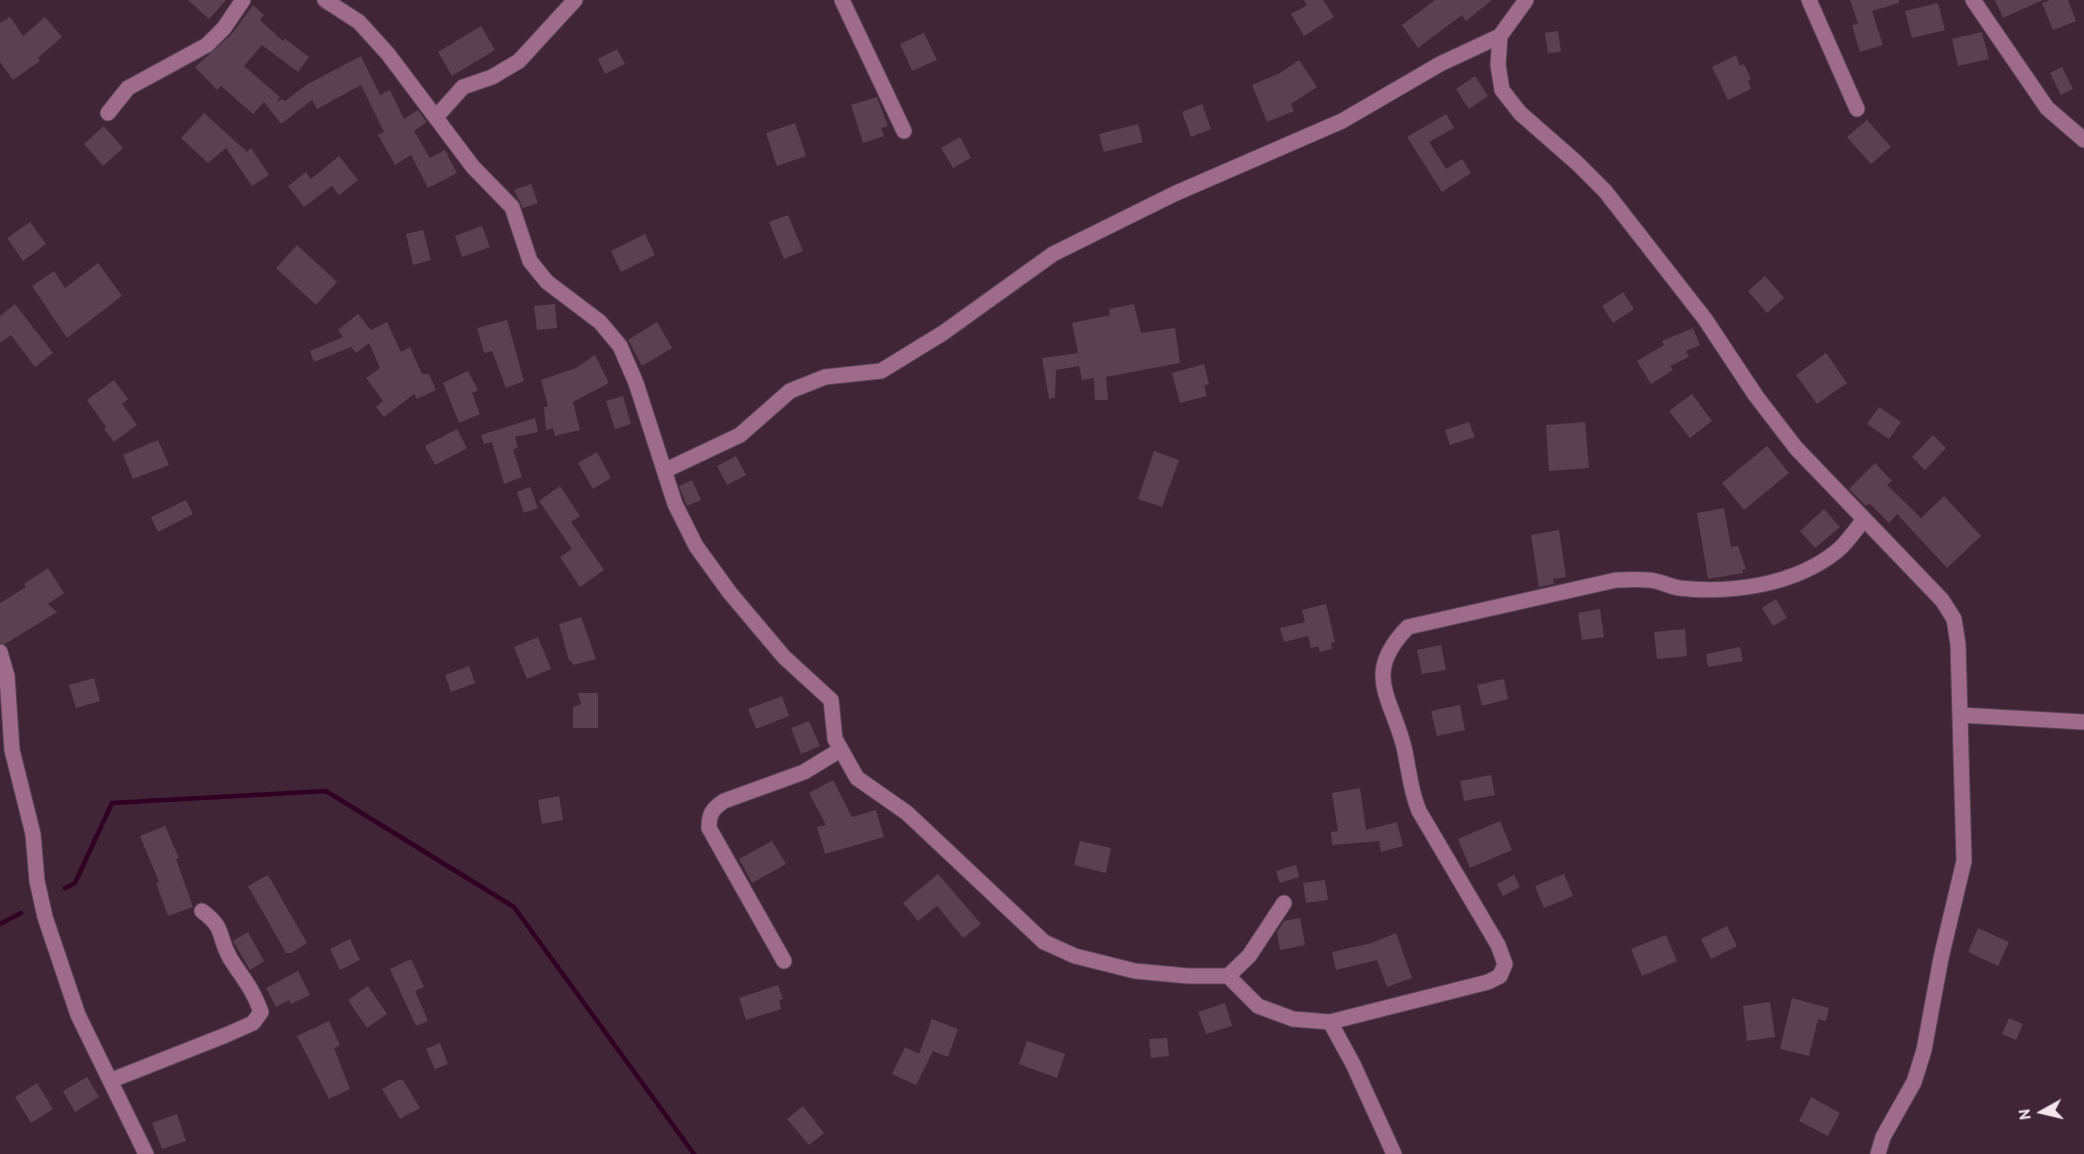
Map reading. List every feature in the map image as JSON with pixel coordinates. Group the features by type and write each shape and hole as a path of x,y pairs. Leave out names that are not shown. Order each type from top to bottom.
{"street":[{"path":"108,113 128,88 207,45 224,28 243,0"},
{"path":"325,0 359,22 388,54 473,166 512,207 530,261 541,275 600,322 620,345 666,470 675,504 703,555 730,593 784,657 831,700 835,739 857,778 907,813 1044,942 1075,956 1135,971 1188,976 1228,976 1249,956 1284,903"},
{"path":"437,116 463,87 492,77 519,62 575,0"},
{"path":"842,0 904,131"},
{"path":"666,470 740,435 790,391 825,377 881,371 943,333 1053,254 1174,194 1342,121 1440,64 1500,36 1526,0"},
{"path":"1809,0 1857,109"},
{"path":"1973,0 2047,108 2084,140"},
{"path":"1500,36 1498,65 1502,90 1520,113 1605,191 1705,319 1756,396 1796,448 1942,600 1954,620 1958,644 1964,861 1941,958 1924,1050 1914,1082 1883,1137 1878,1154"},
{"path":"1228,976 1258,1006 1293,1019 1330,1022 1488,982 1500,976 1505,964 1498,945 1425,821 1411,792 1403,746 1382,684 1383,668 1392,643 1408,627 1616,580 1649,580 1678,588 1762,585 1821,562 1838,550 1864,520"},
{"path":"0,652 7,676 6,751 33,834 37,881 45,917 78,1016 112,1080 146,1154"},
{"path":"1960,715 2084,722"},
{"path":"784,962 709,828 709,817 712,809 724,801 804,772 840,750"},
{"path":"112,1080 253,1023 261,1012 252,988 230,958 219,925 202,910"},
{"path":"1330,1022 1353,1064 1394,1154"}],"building":[{"path":"188,0 226,0 209,19"},
{"path":"1304,0 1323,0 1334,17 1304,36 1291,14 1307,5"},
{"path":"1435,0 1492,0 1466,21 1462,15 1418,48 1402,25"},
{"path":"1850,0 1899,0 1899,3 1872,11 1883,45 1860,52 1852,25 1858,24"},
{"path":"1995,0 2043,0 2003,18"},
{"path":"2050,0 2068,0 2076,21 2053,30 2042,3"},
{"path":"1938,3 1945,30 1912,38 1905,11"},
{"path":"253,5 264,15 260,20 283,41 285,39 309,57 298,72 262,45 244,66 280,97 276,102 282,99 285,101 306,85 361,56 380,95 390,90 404,119 418,110 427,122 414,131 430,158 445,150 457,173 428,188 411,155 395,165 378,135 384,132 361,85 317,109 312,100 281,124 264,102 253,114 221,86 217,90 195,67 231,35"},
{"path":"10,17 23,36 45,17 62,37 38,58 40,61 13,80 0,62 0,23"},
{"path":"481,26 495,50 452,76 438,52"},
{"path":"1558,31 1561,52 1548,53 1545,33"},
{"path":"1982,32 1989,59 1958,66 1952,39"},
{"path":"924,33 937,60 912,71 900,44"},
{"path":"617,49 625,64 605,74 598,59"},
{"path":"1736,55 1740,66 1744,64 1751,79 1748,81 1751,89 1728,100 1712,67"},
{"path":"1299,60 1317,87 1291,104 1294,111 1267,122 1252,85 1280,73"},
{"path":"2062,67 2073,89 2061,95 2050,73"},
{"path":"1475,76 1488,96 1469,109 1456,89"},
{"path":"877,97 888,126 881,128 884,136 863,143 851,105"},
{"path":"1202,104 1211,129 1191,137 1182,112"},
{"path":"204,113 247,152 251,148 269,175 252,186 226,148 208,163 181,138"},
{"path":"1446,114 1454,128 1429,142 1446,169 1462,159 1471,173 1442,192 1407,137"},
{"path":"1867,120 1891,147 1871,164 1847,137"},
{"path":"795,123 806,156 777,166 766,133"},
{"path":"1138,124 1143,142 1104,152 1099,134"},
{"path":"104,126 123,148 103,166 84,144"},
{"path":"960,137 971,158 953,168 941,148"},
{"path":"339,156 358,180 339,195 332,186 304,207 288,186 306,172 311,179"},
{"path":"531,184 538,203 523,208 514,190"},
{"path":"788,215 803,251 784,259 769,222"},
{"path":"30,222 46,244 23,261 7,238"},
{"path":"482,226 490,247 462,257 455,236"},
{"path":"423,230 431,260 413,265 406,234"},
{"path":"645,234 655,255 621,272 611,251"},
{"path":"297,245 337,282 316,305 276,268"},
{"path":"98,263 122,296 67,338 32,286 54,271 65,288"},
{"path":"1765,276 1784,298 1767,313 1748,291"},
{"path":"1623,292 1634,309 1613,323 1602,306"},
{"path":"15,304 53,353 35,367 11,335 0,343 0,316"},
{"path":"555,304 557,328 537,330 534,306"},
{"path":"1134,304 1141,333 1175,328 1180,363 1106,377 1108,400 1095,400 1094,378 1082,380 1079,366 1056,370 1055,398 1049,399 1042,358 1078,353 1072,323 1110,315 1109,309"},
{"path":"358,314 371,330 387,322 401,352 410,347 422,374 429,374 436,390 417,399 414,394 384,417 376,407 383,401 366,378 380,368 369,343 356,353 351,347 314,362 310,351 343,337 338,330"},
{"path":"507,320 524,381 506,388 492,351 484,353 477,328"},
{"path":"657,322 672,348 642,366 628,340"},
{"path":"1693,328 1700,345 1686,351 1689,357 1670,366 1673,370 1651,384 1637,361 1664,345 1662,341"},
{"path":"1826,353 1847,383 1817,404 1796,375"},
{"path":"595,355 609,383 573,402 580,430 555,436 553,428 546,430 544,407 548,406 541,380 576,368"},
{"path":"1204,364 1209,384 1204,386 1207,396 1180,403 1172,373"},
{"path":"468,371 478,390 472,393 480,414 459,423 443,383"},
{"path":"114,380 128,399 122,404 137,425 114,442 87,400"},
{"path":"1692,394 1712,421 1690,438 1669,411"},
{"path":"623,396 631,424 615,429 606,401"},
{"path":"1879,407 1901,422 1889,439 1867,424"},
{"path":"535,418 538,432 515,437 518,448 513,449 522,477 504,484 492,442 484,444 481,435"},
{"path":"1469,422 1475,437 1450,445 1445,430"},
{"path":"1585,422 1589,468 1549,471 1546,425"},
{"path":"457,429 467,448 435,465 425,446"},
{"path":"1933,435 1946,448 1925,470 1912,457"},
{"path":"158,440 169,465 133,479 123,455"},
{"path":"1767,446 1789,473 1744,510 1722,483"},
{"path":"1154,451 1179,460 1162,507 1138,499"},
{"path":"597,452 611,478 593,489 578,463"},
{"path":"736,456 746,475 727,485 717,466"},
{"path":"1875,463 1892,481 1887,485 1921,518 1944,496 1981,536 1947,568 1897,514 1889,523 1869,503 1866,506 1849,489"},
{"path":"692,480 701,500 687,506 679,486"},
{"path":"560,486 580,516 571,522 604,570 580,587 560,557 572,549 539,501"},
{"path":"530,487 538,508 524,513 517,492"},
{"path":"186,500 193,514 158,532 151,517"},
{"path":"1724,508 1731,547 1738,546 1746,569 1742,570 1743,573 1708,579 1697,513"},
{"path":"1824,509 1840,527 1815,548 1800,531"},
{"path":"1559,530 1566,577 1553,579 1554,584 1539,587 1531,535"},
{"path":"48,568 64,593 48,604 57,612 5,644 0,643 0,603 26,587 24,584"},
{"path":"1776,599 1787,618 1773,626 1762,608"},
{"path":"1326,604 1335,642 1331,643 1332,649 1320,652 1318,646 1311,648 1308,636 1284,642 1280,628 1305,622 1302,610"},
{"path":"1600,609 1604,637 1582,640 1578,613"},
{"path":"581,617 596,659 573,665 571,660 569,661 559,624"},
{"path":"1685,629 1687,656 1657,659 1654,632"},
{"path":"538,637 551,669 527,679 514,647"},
{"path":"1441,645 1446,670 1422,674 1417,650"},
{"path":"1740,647 1743,661 1708,667 1706,654"},
{"path":"469,666 475,683 451,692 445,675"},
{"path":"94,678 100,701 76,708 69,685"},
{"path":"1504,679 1508,699 1482,706 1477,685"},
{"path":"578,693 598,693 598,728 573,728 573,707 581,704"},
{"path":"782,696 789,716 756,729 748,709"},
{"path":"1460,705 1465,730 1437,736 1431,711"},
{"path":"809,721 820,746 801,754 791,728"},
{"path":"1491,775 1495,795 1464,801 1460,781"},
{"path":"833,780 852,817 876,810 884,837 825,854 817,827 826,825 809,793"},
{"path":"1360,788 1366,830 1397,822 1403,846 1381,852 1379,841 1332,845 1331,832 1338,831 1332,793"},
{"path":"559,796 563,820 542,824 538,800"},
{"path":"1500,821 1512,850 1470,868 1458,839"},
{"path":"165,826 179,858 176,859 193,907 168,916 156,883 159,882 140,836"},
{"path":"772,841 786,864 752,883 739,859"},
{"path":"1080,841 1111,848 1106,873 1074,865"},
{"path":"1296,865 1299,877 1280,883 1276,871"},
{"path":"938,874 981,924 963,938 937,906 918,921 903,903"},
{"path":"1564,874 1573,896 1544,908 1535,886"},
{"path":"268,875 307,943 291,953 286,953 248,886"},
{"path":"1514,875 1520,887 1503,896 1497,884"},
{"path":"1325,880 1328,900 1306,903 1303,883"},
{"path":"1300,918 1305,945 1280,950 1277,932 1284,921"},
{"path":"1727,926 1737,946 1711,959 1701,939"},
{"path":"1978,928 2009,942 1998,966 1968,952"},
{"path":"248,932 264,961 250,970 233,941"},
{"path":"1396,933 1412,978 1387,987 1377,960 1336,970 1332,952 1372,943"},
{"path":"1666,935 1677,961 1642,976 1631,949"},
{"path":"350,939 360,960 340,970 330,949"},
{"path":"411,959 424,987 415,991 428,1021 416,1026 390,969"},
{"path":"298,971 310,995 291,1004 289,1000 276,1007 266,988"},
{"path":"778,985 783,999 779,1000 781,1009 746,1020 739,998"},
{"path":"368,986 387,1014 367,1028 348,1000"},
{"path":"1792,998 1829,1008 1826,1021 1818,1019 1809,1056 1780,1049"},
{"path":"1770,1002 1775,1037 1747,1041 1743,1006"},
{"path":"1225,1003 1232,1026 1206,1034 1198,1012"},
{"path":"2009,1018 2023,1024 2016,1040 2002,1034"},
{"path":"932,1019 958,1029 948,1057 933,1051 916,1085 892,1074 905,1047 919,1054"},
{"path":"329,1021 340,1045 334,1048 350,1089 329,1099 297,1036"},
{"path":"1167,1038 1169,1056 1151,1058 1149,1039"},
{"path":"1027,1041 1065,1054 1057,1078 1019,1064"},
{"path":"440,1043 448,1064 435,1069 426,1049"},
{"path":"87,1077 99,1097 75,1112 63,1091"},
{"path":"398,1080 403,1080 420,1108 400,1119 382,1089"},
{"path":"37,1083 53,1109 31,1123 15,1097"},
{"path":"1811,1097 1840,1113 1828,1136 1799,1121"},
{"path":"803,1106 824,1133 809,1145 787,1119"},
{"path":"177,1114 186,1141 162,1149 152,1123"}],"waterway":[{"path":"65,888 75,883 112,803 326,791 514,907 694,1154"},
{"path":"0,924 21,913"}]}
